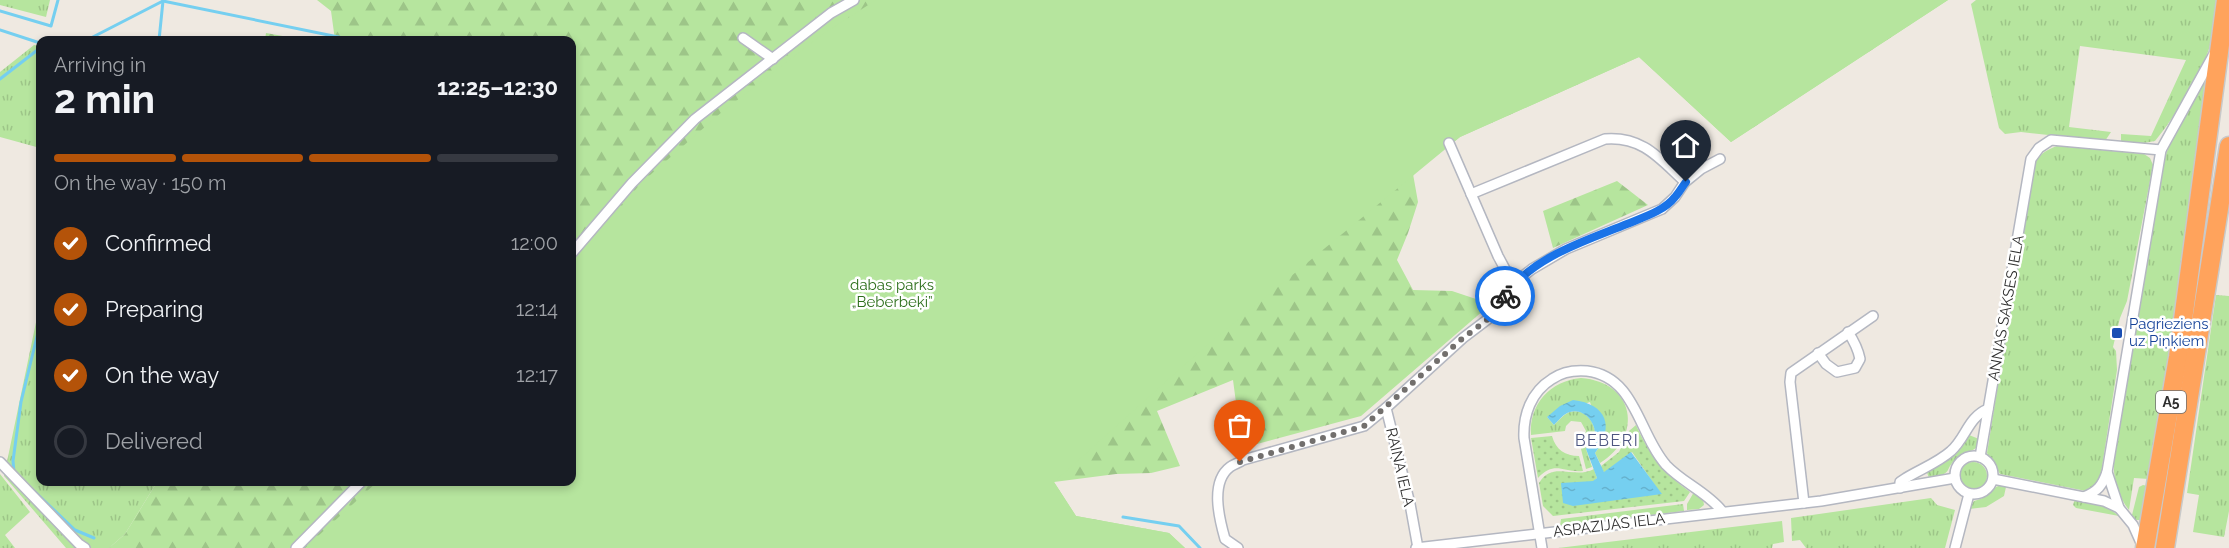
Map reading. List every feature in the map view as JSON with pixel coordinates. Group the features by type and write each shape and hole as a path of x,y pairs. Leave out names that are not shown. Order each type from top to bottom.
{"highway":[{"name":"A5","path":"2144,548 2178,357 2226,0"},
{"name":"A5","path":"2165,548 2229,146"}],"street":[{"path":"576,249 632,183 695,119 831,13 854,0"},
{"path":"742,38 773,59"},
{"path":"2084,496 2095,492 2103,485 2108,472 2161,150 2219,45"},
{"path":"1471,194 1605,139 1618,138 1646,146 1686,182"},
{"name":"ANNAS SAKSES IELA","path":"1980,457 2031,159 2039,148 2051,140 2161,150"},
{"path":"1449,143 1498,256 1514,284"},
{"name":"RAIŅA IELA","path":"1417,548 1410,504 1386,408 1463,338 1492,316 1514,284 1532,269 1566,249 1662,209 1701,169 1720,159"},
{"path":"1804,503 1790,382 1791,373 1873,315"},
{"path":"1818,353 1826,364 1837,372 1855,368 1860,359 1858,348 1848,332"},
{"name":"ASPAZIJAS IELA","path":"1722,511 1710,498 1678,476 1666,464 1651,442 1625,390 1613,380 1597,373 1573,371 1560,374 1542,387 1527,411 1524,438 1540,533 1804,503 1955,478"},
{"path":"1238,548 1225,539 1217,494 1222,478 1229,468 1243,460 1364,426 1386,408"},
{"path":"1900,488 1900,482 1948,453 1958,444 1978,413 1988,409"},
{"path":"1972,456 1980,457 1990,466 1993,479 1984,492 1969,494 1957,485 1955,478 1959,464 1972,456"},
{"path":"0,462 85,548"},
{"path":"2108,472 2119,508 2133,525 2144,548"},
{"path":"1993,479 2084,496 2119,508"},
{"path":"296,548 357,486"},
{"path":"1955,548 1969,494"},
{"path":"1417,548 1540,533 1542,548"}],"green space":[{"path":"0,0 50,0 46,17 0,5"},
{"name":"dabas parks „Beberbeķi”","path":"317,0 1948,0 1731,142 1639,57 1460,137 1413,174 1418,202 1397,260 1413,290 1452,291 1491,304 1361,416 1242,448 1233,380 1157,411 1180,466 1151,473 1116,474 1054,482 1076,516 1169,533 1185,548 109,548 125,534 155,486 576,486 576,36 334,36 331,11"},
{"name":"dabas parks „Beberbeķi”","path":"876,0 1948,0 1731,142 1639,57 1460,137 1200,351 1054,482 1076,516 1169,533 1185,548 305,548 373,486 576,486 576,261 641,183 723,111 823,34"},
{"path":"1976,0 2216,0 2212,38 2197,77 2172,119 2155,141 2138,144 2121,142 2121,134 2151,136 2186,60 2080,46 2069,127 2111,132 2105,141 2021,132 2005,134 1999,128 1971,4"},
{"path":"266,33 283,36 266,36"},
{"path":"36,45 36,147 0,137 0,72"},
{"path":"2205,80 2211,82 2149,479 2134,478 2129,510 2117,486 2114,459 2164,159"},
{"path":"2057,146 2144,154 2150,158 2153,165 2127,301 2113,347 2116,351 2117,370 2100,480 2086,491 2000,474 1987,453 2033,166 2043,153"},
{"path":"1617,181 1648,205 1553,248 1543,211"},
{"path":"2216,295 2229,296 2229,511 2224,537 2193,532 2199,495 2187,493"},
{"path":"36,322 36,486 155,486 125,534 109,548 66,548 4,476"},
{"path":"1581,378 1599,382 1613,389 1622,400 1627,412 1628,425 1623,439 1614,452 1600,463 1595,453 1603,442 1590,402 1547,417 1554,425 1566,414 1575,411 1587,416 1593,424 1595,432 1586,449 1592,467 1586,469 1579,441 1584,437 1586,431 1581,422 1571,421 1565,431 1531,435 1534,413 1544,396 1560,384"},
{"path":"1636,425 1658,463 1690,492 1684,501 1553,516 1543,506 1539,483 1545,476 1557,471 1579,473 1594,469 1597,478 1594,481 1661,494 1632,452 1604,473 1601,466 1619,452 1629,431"},
{"path":"1969,435 1979,439 1976,448 1961,455 1946,473 1929,478 1926,470 1937,467 1953,456"},
{"path":"1552,436 1562,451 1569,455 1579,456 1583,471 1554,468 1538,478 1531,438"},
{"path":"1973,462 1983,466 1987,476 1983,486 1973,490 1963,486 1959,476 1963,466"},
{"path":"0,474 30,512 5,535 15,548 0,548"},
{"path":"2001,485 2006,487 2004,496 1986,507 1969,509 1974,501 1983,498"},
{"path":"2148,486 2143,520 2136,520 2132,515 2139,487"},
{"path":"1694,492 1703,499 1704,505 1699,509 1687,510 1687,504"},
{"path":"1931,498 1937,505 1955,510 1945,548 1806,548 1800,540 1792,541 1791,518"},
{"path":"2075,499 2106,506 2119,516 2076,508 2073,505"},
{"path":"1683,504 1684,511 1560,526 1561,519"},
{"path":"1782,521 1784,542 1773,544 1772,548 1558,548"}],"water":[{"path":"1573,400 1594,406 1604,418 1605,434 1595,453 1604,472 1631,452 1662,494 1573,506 1563,503 1561,483 1593,481 1597,478 1586,449 1595,432 1590,420 1575,411 1561,417 1554,425 1547,417 1560,406"}],"waterway":[{"path":"0,11 51,26 58,0"},
{"path":"95,36 163,1 334,36"},
{"path":"159,36 163,1"},
{"path":"0,30 36,42"},
{"path":"0,79 36,51"},
{"path":"14,472 13,461 21,402 36,340"},
{"path":"34,491 75,530 94,538"},
{"path":"1123,517 1179,526 1200,548"}],"way so far":[{"path":"1240,462 1364,426 1463,338 1492,316 1505,296"}],"place":[{"name":"Pagrieziens uz Piņķiem","path":"2117,333"}],"district":[{"name":"BEBERI","path":"1607,440"}],"route":[{"path":"1505,296 1514,284 1532,269 1566,249 1662,209 1686,182"}]}
